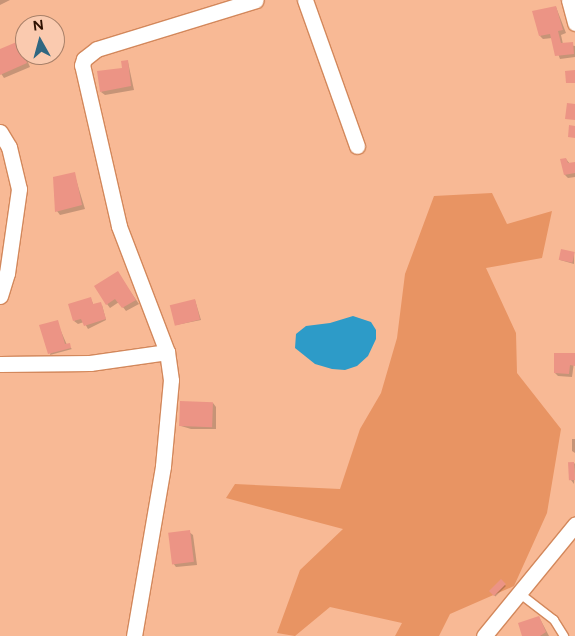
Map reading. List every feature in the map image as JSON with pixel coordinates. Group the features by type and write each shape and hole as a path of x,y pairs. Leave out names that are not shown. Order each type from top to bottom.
{"street":[{"path":"134,636 147,571 172,395 167,352 120,226 84,59 97,49 256,0"},
{"path":"305,0 357,146"},
{"path":"569,0 575,23"},
{"path":"0,132 9,147 19,189 7,273 0,296"},
{"path":"0,364 90,363 167,352"},
{"path":"484,636 575,525"}],"lane":[{"path":"519,593 554,620 564,636"}],"shaded area":[{"path":"492,193 507,224 552,211 542,258 486,268 516,333 517,373 561,429 547,513 514,586 450,614 439,636 395,636 402,623 330,607 295,636 277,633 300,570 343,529 226,498 235,484 340,489 360,429 381,393 397,338 405,274 434,196"}],"water":[{"path":"353,316 371,322 376,330 376,339 368,356 357,366 345,370 332,369 315,364 295,348 296,334 306,326 330,323"}],"building":[{"path":"556,6 563,30 558,31 561,43 573,42 574,54 555,56 550,34 539,36 532,11"},
{"path":"15,43 15,65 22,65 0,75 0,49"},
{"path":"128,60 131,86 100,92 97,71 122,68 121,61"},
{"path":"575,70 575,83 566,83 565,71"},
{"path":"567,103 575,104 575,120 565,119"},
{"path":"569,125 575,126 575,138 568,137"},
{"path":"566,158 568,163 575,162 575,173 564,175 560,159"},
{"path":"75,172 82,205 55,212 53,177"},
{"path":"561,249 575,252 572,263 559,260"},
{"path":"118,271 136,300 122,308 115,299 106,305 94,286"},
{"path":"91,297 93,304 101,302 106,319 84,326 81,319 73,321 68,304"},
{"path":"195,299 200,319 175,326 170,305"},
{"path":"58,320 65,344 70,343 71,348 48,354 39,325"},
{"path":"554,353 575,353 575,366 570,365 569,374 554,373"},
{"path":"180,401 213,402 212,427 179,426"},
{"path":"568,462 574,462 575,480 569,480"},
{"path":"190,530 194,562 172,564 168,533"},
{"path":"501,579 506,584 494,596 489,591"},
{"path":"539,616 546,632 540,636 522,636 518,623"}]}
